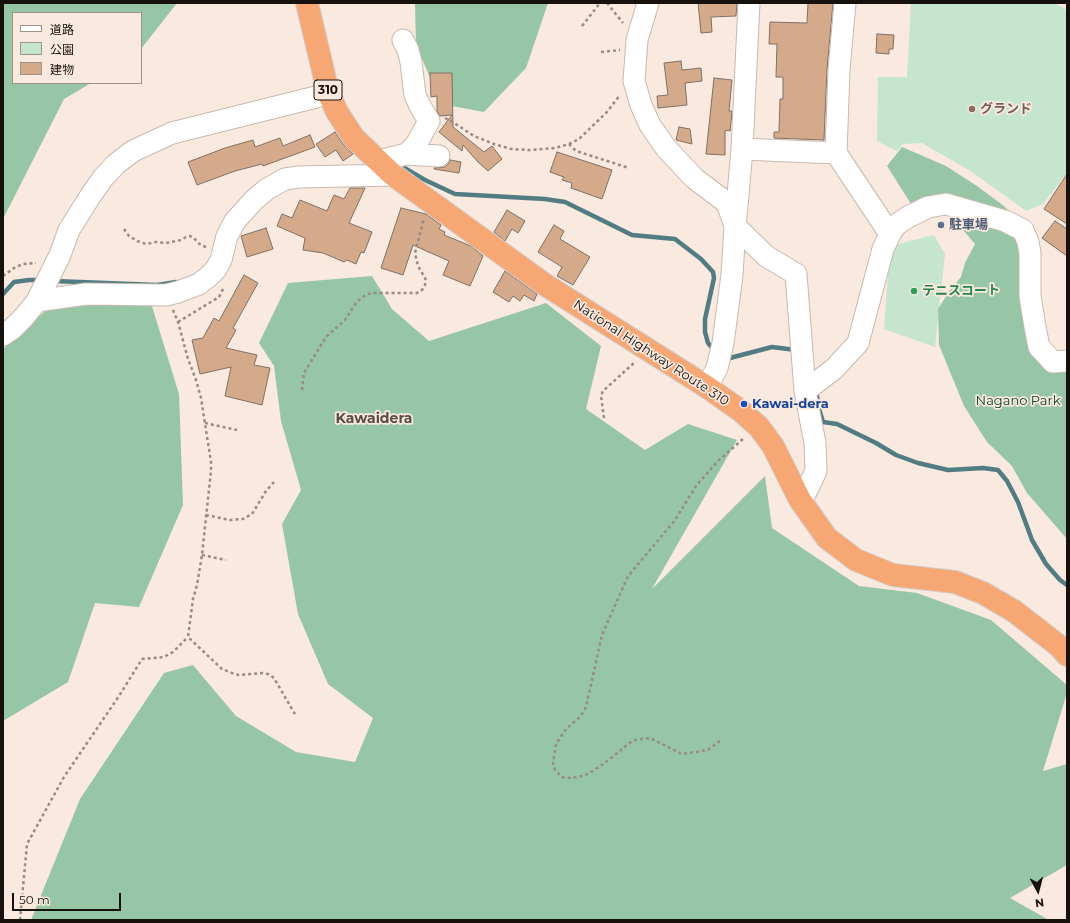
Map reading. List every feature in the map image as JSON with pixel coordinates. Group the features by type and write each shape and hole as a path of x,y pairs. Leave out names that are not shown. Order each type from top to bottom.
{"highway":[{"name":"National Highway Route 310","path":"307,3 328,92 337,112 354,138 386,168 544,284 707,387 741,411 759,427 773,446 800,500 827,538 856,560 893,575 955,582 983,594 1014,611 1059,646 1067,655"}],"street":[{"path":"648,3 637,40 634,81 641,105 650,125 666,148 694,178 727,203 735,226 766,256 796,274 803,366 810,387 816,443 816,471 805,494 800,500"},
{"path":"707,387 717,368 732,275 742,149 749,3"},
{"path":"845,3 839,70 836,153 890,234"},
{"path":"39,297 86,294 166,295 178,292 198,284 216,269 221,260 225,244 235,221 254,200 267,189 285,179 386,168 407,154 417,143 429,121 415,95 410,56 403,40"},
{"path":"3,335 12,329 24,317 39,297 60,255 69,230 91,194 107,173 133,151 172,132 316,97 328,92"},
{"path":"742,149 836,153"},
{"path":"407,154 439,156"},
{"path":"810,387 834,369 858,343 883,250 896,225 928,206 946,204 1005,221 1023,230 1028,242 1030,253 1030,296 1039,347 1053,362 1067,361"}],"path":[{"path":"582,26 600,3"},
{"path":"429,121 439,118 446,118 474,136 511,149 541,150 554,148 569,144 579,138 607,112 620,95 634,81"},
{"path":"569,144 576,151 629,168"},
{"path":"302,390 304,374 326,337 345,320 356,303 362,297 371,294 417,293 422,290 426,281 418,266 415,253 428,200"},
{"path":"124,229 129,236 146,244 156,242 166,243 181,240 190,236 204,247 212,250"},
{"path":"3,276 14,268 23,264 32,263 54,267"},
{"path":"20,920 27,844 64,777 119,696 142,659 164,657 173,652 188,637 193,599 202,555 211,466 206,423 201,398 178,322 166,295"},
{"path":"604,418 600,396 603,391 648,350"},
{"path":"206,423 237,430"},
{"path":"720,741 709,749 682,754 650,738 635,740 588,774 571,778 562,777 555,770 553,762 556,744 566,729 580,717 586,707 602,635 628,576 675,520 696,486 718,461 750,432 759,427"},
{"path":"206,515 230,520 242,519 252,514 266,491 274,482"},
{"path":"202,555 226,560"},
{"path":"188,637 222,669 239,674 268,674 274,678 296,716"}],"green space":[{"path":"3,3 177,3 142,48 142,12 12,12 12,84 89,84 64,99 3,219"},
{"path":"415,3 548,3 526,68 484,112 452,106 433,85 416,44"},
{"name":"グランド","path":"911,3 1054,3 1067,10 1067,173 1043,204 1026,211 972,172 922,143 903,144 897,151 877,141 878,77 907,77"},
{"name":"Nagano Park","path":"902,147 946,166 1004,206 1019,221 1033,354 1067,369 1067,539 1027,493 1012,466 987,442 964,406 939,345 938,309 948,293 961,277 965,263 975,244 940,203 913,207 887,166"},
{"name":"テニスコート","path":"934,235 945,254 935,347 884,329 890,246"},
{"path":"372,276 392,309 429,341 546,303 601,346 586,409 645,450 688,424 737,440 652,589 765,476 772,528 859,586 917,593 991,620 1067,685 1067,693 1043,771 1067,764 1067,865 1010,898 1049,920 31,920 80,799 164,673 193,665 236,716 296,752 355,762 373,718 328,684 298,614 282,524 301,490 281,421 274,366 259,343 288,283"},
{"path":"151,303 179,394 183,505 139,607 95,603 68,682 3,721 3,349 52,305"}],"building":[{"path":"698,3 737,3 736,16 711,17 712,32 701,33"},
{"path":"808,3 833,3 827,69 824,140 774,138 774,132 779,132 780,99 783,99 783,77 776,77 777,44 769,44 770,22 807,23"},
{"path":"877,34 894,35 893,49 889,49 889,54 876,53"},
{"path":"681,61 682,70 701,68 702,81 685,83 687,105 658,108 657,96 668,95 664,63"},
{"path":"430,73 452,73 453,127 484,152 492,146 502,159 488,171 463,145 462,151 439,132 452,115 440,116 437,111 437,96 431,97"},
{"path":"714,78 732,80 729,111 732,111 731,122 730,131 725,130 725,155 706,154"},
{"path":"679,127 690,129 692,144 676,140"},
{"path":"335,132 344,145 353,154 343,161 336,150 325,157 316,144"},
{"path":"310,135 315,147 263,166 262,164 235,171 197,185 188,162 225,148 253,140 255,147 280,138 283,146"},
{"path":"557,152 612,170 602,199 571,188 572,183 562,180 564,177 550,172"},
{"path":"450,160 461,162 459,173 434,169 445,167"},
{"path":"1067,174 1067,224 1044,209"},
{"path":"350,188 365,188 349,223 372,232 364,253 361,252 356,264 347,260 344,262 323,253 303,250 305,238 277,226 282,214 292,218 300,200 327,211 334,195 344,199"},
{"path":"401,208 426,214 441,225 439,229 445,232 444,235 471,246 483,256 470,286 443,275 449,261 413,245 403,275 381,268"},
{"path":"507,210 525,221 518,233 512,229 505,241 494,232"},
{"path":"1055,221 1067,229 1067,256 1042,238"},
{"path":"554,225 564,231 560,239 590,257 573,285 557,276 562,267 538,252"},
{"path":"266,228 273,249 247,257 241,236"},
{"path":"505,271 537,294 534,301 524,295 520,301 513,296 509,302 493,292"},
{"path":"244,275 258,283 233,328 236,330 226,348 257,355 254,365 270,368 262,405 225,396 231,367 200,374 192,340 203,338 214,318 219,321"}],"waterway":[{"path":"396,166 401,166 425,180 455,194 545,199 565,202 632,235 675,239 701,259 713,272 714,278 705,319 705,332 708,343 715,351"},
{"path":"3,294 14,282 40,280"},
{"path":"54,281 157,285 176,282"},
{"path":"725,356 730,358 772,347 796,350"},
{"path":"816,390 823,422 837,424 876,443 896,455 918,463 948,470 983,468 998,470 1007,481 1018,502 1032,540 1046,564 1060,580 1067,585"}],"place":[{"name":"グランド","path":"972,109"},
{"name":"駐車場","path":"941,225"},
{"name":"テニスコート","path":"914,291"},
{"name":"Kawai-dera","path":"744,404"}],"district":[{"name":"Kawaidera","path":"374,419"}]}
